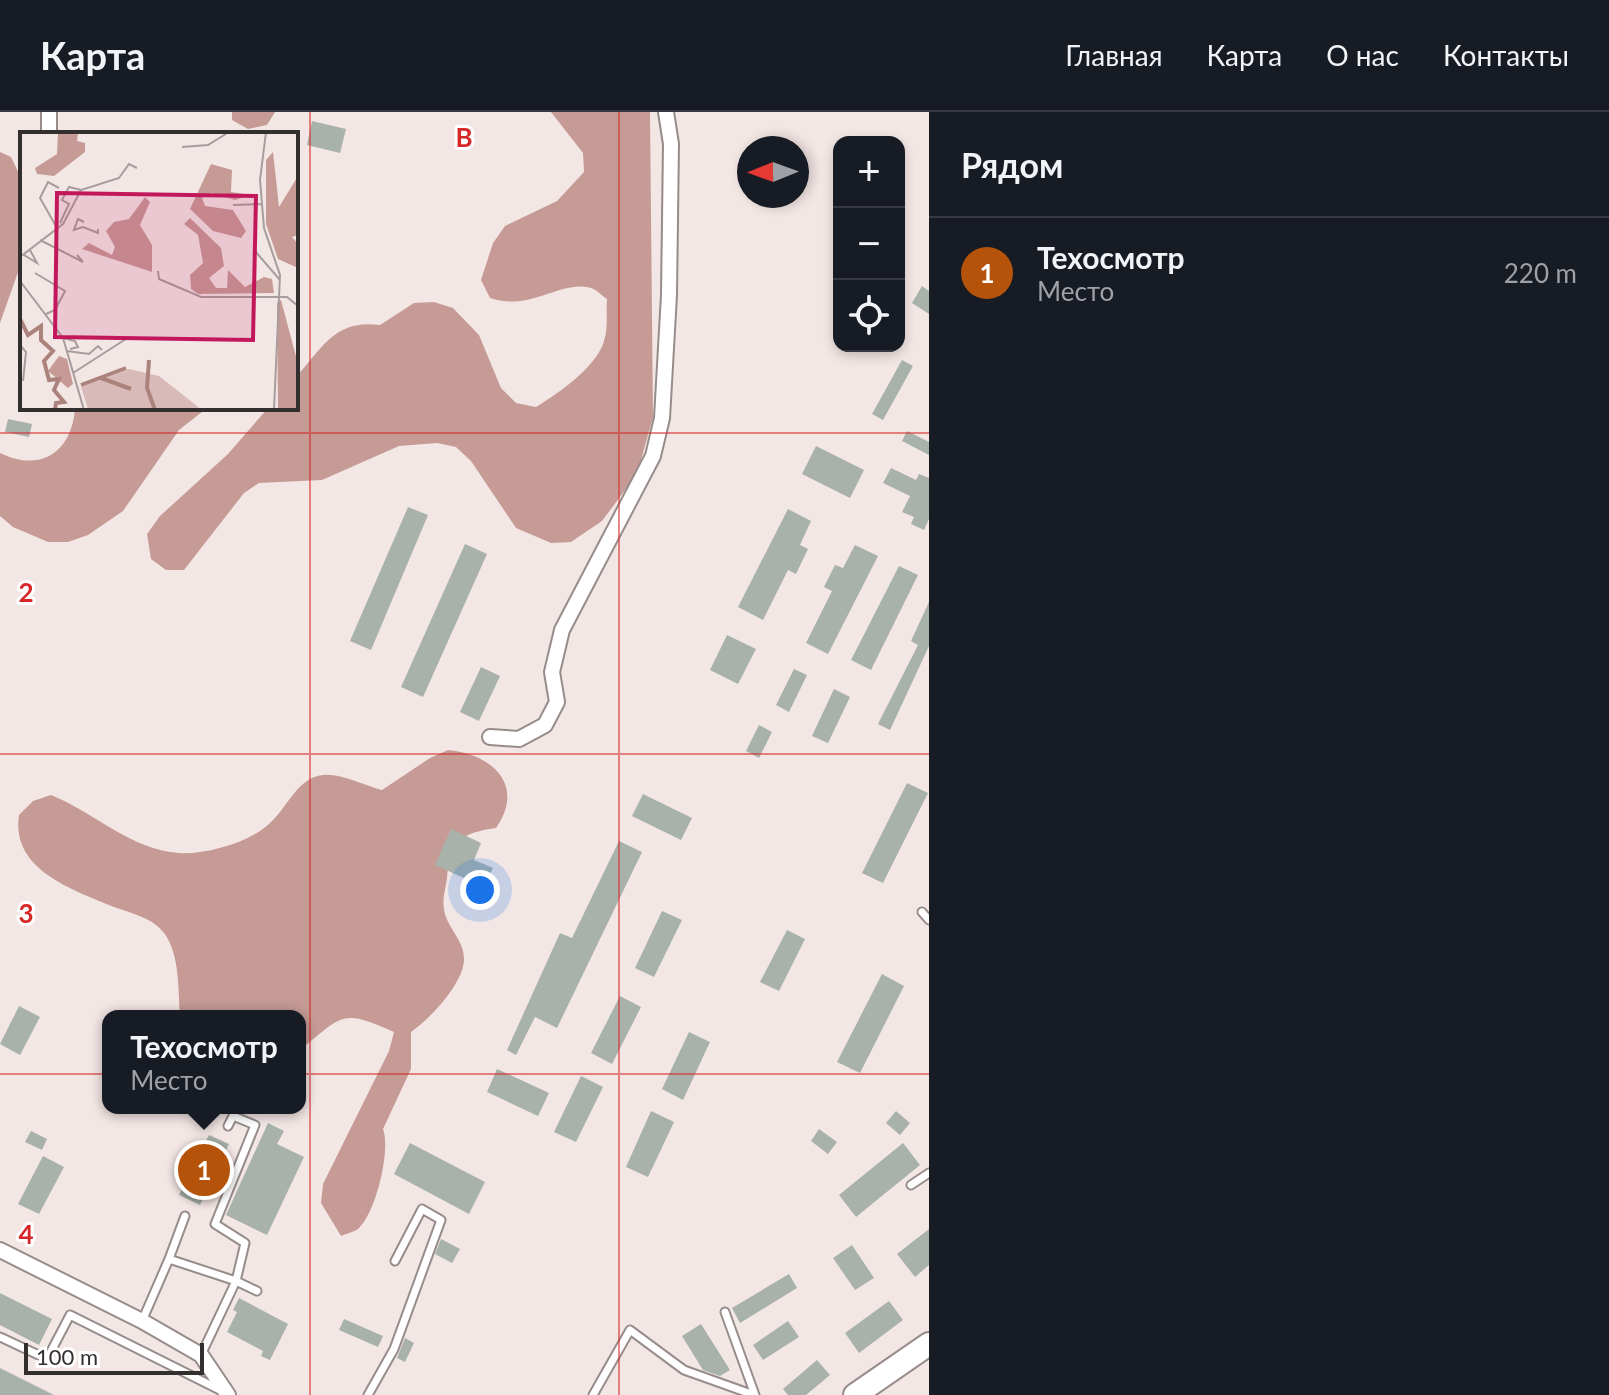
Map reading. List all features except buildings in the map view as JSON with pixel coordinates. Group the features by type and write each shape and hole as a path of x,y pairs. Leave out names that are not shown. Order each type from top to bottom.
{"main road":[{"path":"855,1395 929,1344"}],"street":[{"path":"490,737 519,739 545,725 557,702 552,672 562,630 653,456 662,418 669,295 671,144 666,112"},
{"path":"0,1250 142,1321 201,1355 226,1395"}],"lane":[{"path":"922,912 929,920"},
{"path":"201,1355 236,1281 245,1243 215,1224 255,1125 233,1116 228,1126"},
{"path":"911,1185 929,1173"},
{"path":"368,1395 394,1349 441,1220 422,1209 395,1261"},
{"path":"142,1321 185,1216"},
{"path":"169,1259 257,1291"},
{"path":"725,1312 755,1395"},
{"path":"0,1337 47,1359 70,1315 226,1395"},
{"path":"593,1395 630,1330 684,1370 755,1395"}],"shaded area":[{"path":"232,112 275,112 267,125 248,129 232,120"},
{"path":"551,112 650,112 653,417 637,474 602,521 571,542 551,543 516,528 471,461 456,447 437,443 399,446 322,480 259,483 244,493 184,570 166,570 151,559 147,534 160,516 228,454 266,410 298,410 298,375 331,338 352,326 380,325 414,303 434,302 453,308 479,335 501,388 516,403 536,407 587,368 602,347 605,337 607,299 593,289 580,286 532,299 505,301 490,298 481,280 493,243 505,226 557,201 584,172 583,153"},
{"path":"0,152 11,157 20,176 20,267 0,323"},
{"path":"75,410 204,410 179,430 123,511 88,535 68,542 48,542 13,527 0,516 0,453 15,459 41,459 61,447 73,423"},
{"path":"448,750 478,758 500,774 506,785 507,798 496,828 465,837 454,848 448,866 444,905 445,915 463,952 463,968 445,1000 411,1032 411,1069 383,1129 385,1151 376,1195 359,1228 341,1236 321,1203 323,1184 389,1051 394,1032 363,1020 343,1019 306,1045 306,1010 180,1010 176,962 164,933 146,919 77,891 46,874 24,849 19,833 19,815 33,801 51,795 145,845 179,853 202,852 227,846 262,830 300,787 314,777 337,776 382,790 430,758"}],"place":[{"name":"Техосмотр","path":"204,1170"}]}
